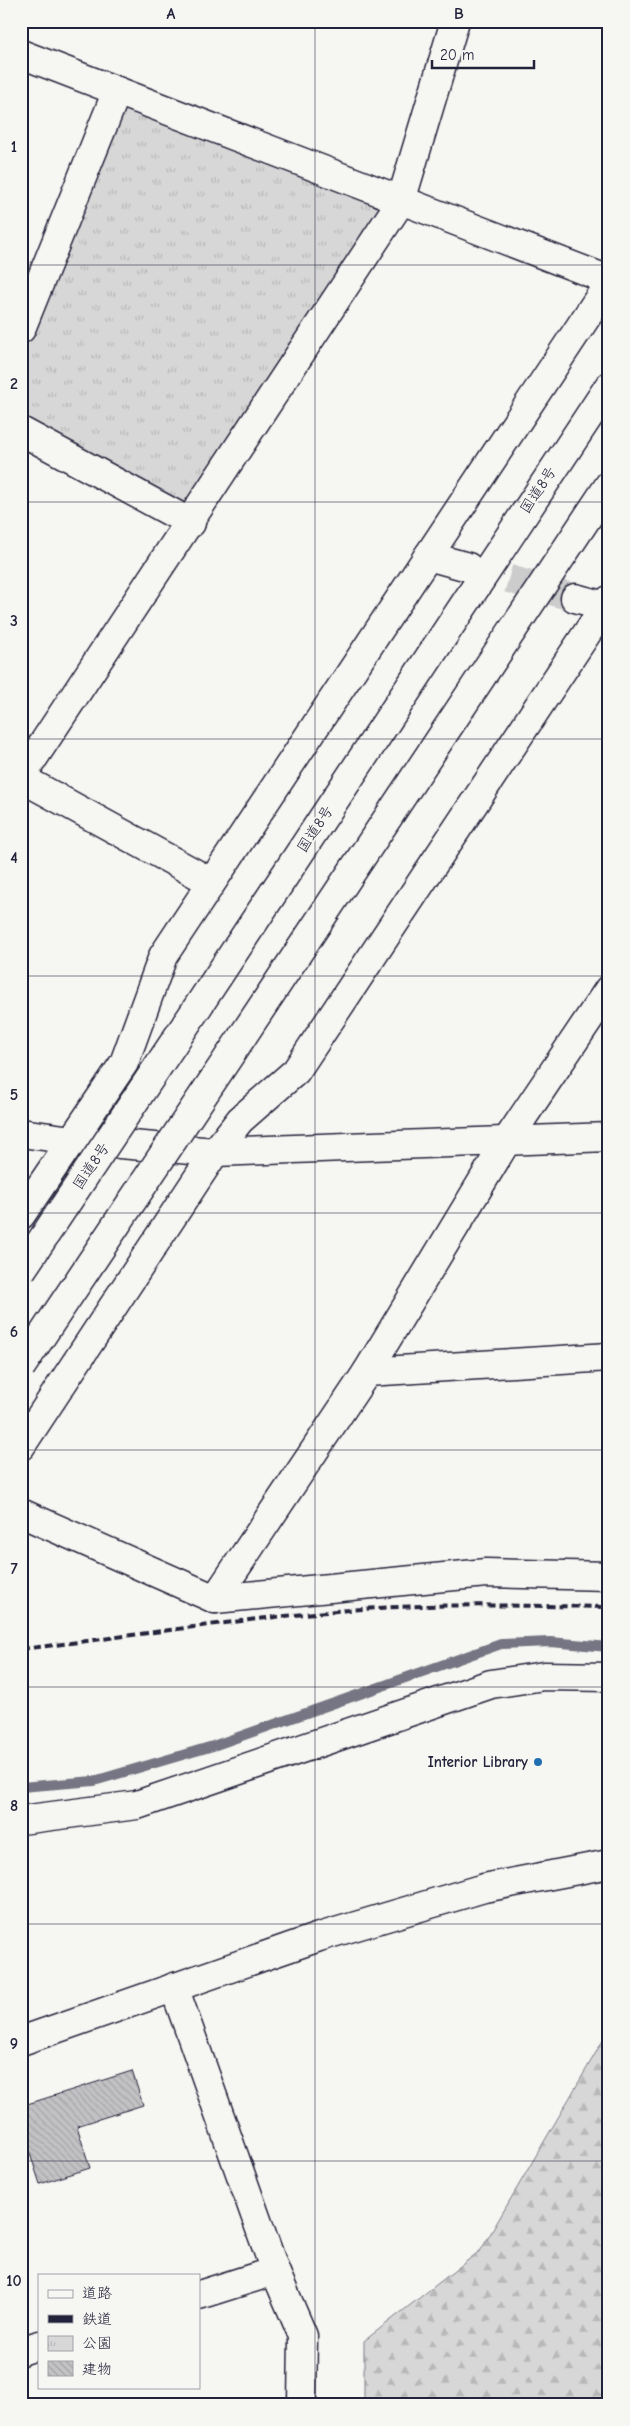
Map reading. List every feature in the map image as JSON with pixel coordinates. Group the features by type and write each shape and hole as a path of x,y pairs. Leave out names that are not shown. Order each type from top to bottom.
{"main road":[{"path":"211,882 21,778 401,201 455,21"},
{"path":"21,54 609,281 164,956 124,1064 21,1215"},
{"path":"21,329 117,91"},
{"name":"国道8号","path":"21,1271 609,386"},
{"path":"21,431 191,522"},
{"path":"21,1367 609,484"},
{"path":"428,556 468,567"},
{"path":"21,1446 216,1152 240,1120 296,1071 607,603 575,598"},
{"path":"216,1599 367,1372 506,1142 609,989"},
{"path":"21,1132 72,1140 216,1152 609,1137"},
{"path":"367,1372 609,1357"},
{"path":"21,1513 216,1599 486,1573 609,1576"},
{"path":"21,1820 137,1805 491,1684 544,1676 609,1677"},
{"path":"21,2041 319,1937 475,1891 609,1864"},
{"path":"174,1987 275,2271 303,2336 302,2405"},
{"path":"200,2295 275,2271"},
{"path":"21,2351 38,2346"}],"green space":[{"path":"124,94 389,196 198,512 21,431 21,334"},
{"path":"609,2030 609,2405 364,2405 364,2341 481,2250"}],"building":[{"path":"132,2071 143,2105 77,2126 90,2168 40,2184 21,2126 21,2106"}],"waterway":[{"path":"21,1787 94,1781 213,1746 501,1644 550,1642 609,1647"}],"tunnel":[{"path":"468,567 575,598"}],"railway":[{"path":"21,1649 320,1612 455,1605 609,1607"}],"place":[{"name":"Interior Library","path":"538,1762"}]}
